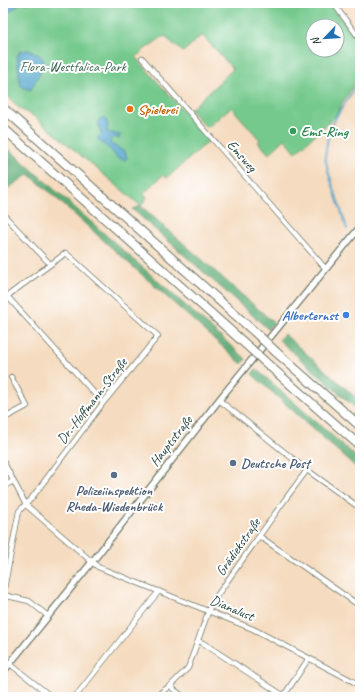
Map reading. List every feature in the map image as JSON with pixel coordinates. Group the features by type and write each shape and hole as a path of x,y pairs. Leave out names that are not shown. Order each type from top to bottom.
{"highway":[{"path":"3,108 360,426"},
{"path":"3,128 360,446"}],"street":[{"path":"333,3 360,39"},
{"name":"Emsweg","path":"142,58 325,268"},
{"path":"3,214 50,264 5,297 102,403"},
{"name":"Hauptstraße","path":"3,672 92,562 219,400 325,268 360,227"},
{"name":"Dr.-Hoffmann-Straße","path":"48,616 29,601 3,595 19,511 31,499 102,403 158,336 66,253 50,264"},
{"path":"3,419 27,406 11,377"},
{"path":"219,400 307,470 360,508"},
{"path":"3,461 26,505"},
{"name":"Grädiekstraße","path":"155,697 171,685 188,668 211,604 307,470"},
{"path":"3,487 14,482"},
{"name":"Dianalust","path":"26,505 98,567 209,610 253,629 360,685"},
{"path":"259,536 360,606"},
{"path":"75,697 158,591"},
{"path":"198,641 204,643 283,696 308,658"},
{"path":"10,664 52,697"},
{"path":"171,685 173,689 184,697"}],"green space":[{"name":"Flora-Westfalica-Park","path":"3,3 330,3 341,18 305,18 305,58 345,58 345,23 360,43 360,76 342,103 335,117 296,152 285,139 269,154 258,142 260,140 231,107 207,128 190,110 233,69 202,35 183,52 164,36 142,51 136,58 210,140 167,178 163,175 143,194 147,197 141,206 35,117 20,109 3,91"},
{"path":"3,144 246,359 242,364 29,174 3,192"},
{"path":"141,206 274,323 268,329 132,209"},
{"path":"284,334 360,401 360,412 279,340"},
{"path":"256,369 360,460 360,471 252,374"}],"water":[{"path":"3,3 20,3 3,18"},
{"path":"28,50 37,54 44,62 41,72 31,90 20,85 17,56 20,51"},
{"path":"104,117 108,124 107,132 120,135 119,139 114,137 110,142 125,152 127,158 125,160 117,158 111,150 98,140 98,137 101,134 98,122"}],"waterway":[{"path":"347,229 328,171 325,156 328,137 336,117 360,80"}],"place":[{"name":"Spielerei","path":"130,109"},
{"name":"Ems-Ring","path":"293,131"},
{"name":"Alberternst","path":"346,315"},
{"name":"Deutsche Post","path":"233,463"},
{"name":"Polizeiinspektion Rheda-Wiedenbrück","path":"114,475"}]}
